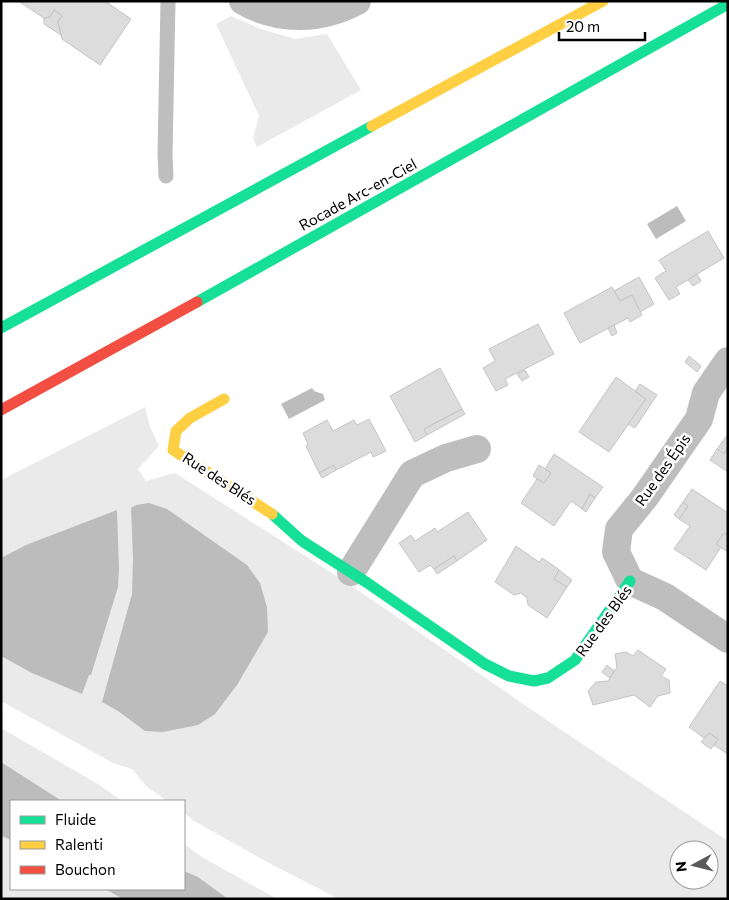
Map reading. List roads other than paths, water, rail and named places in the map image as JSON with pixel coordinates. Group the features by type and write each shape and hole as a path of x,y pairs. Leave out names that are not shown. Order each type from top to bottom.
{"main road":[{"path":"1,328 603,1"},
{"name":"Rocade Arc-en-Ciel","path":"1,410 728,4"},
{"name":"Rue des Blés","path":"224,399 190,418 176,431 173,450 272,514 302,541 485,664 509,676 534,681 548,678 575,660 630,581"}],"street":[{"path":"243,1 257,9 279,16 302,17 344,8 357,1"},
{"name":"Rue des Épis","path":"630,581 616,552 619,530 645,497 699,419 706,393 728,361"},
{"path":"350,572 412,474 446,458 477,449"},
{"name":"Rue des Blés","path":"630,581 665,596 728,639"}],"lane":[{"path":"166,176 168,1"}]}
